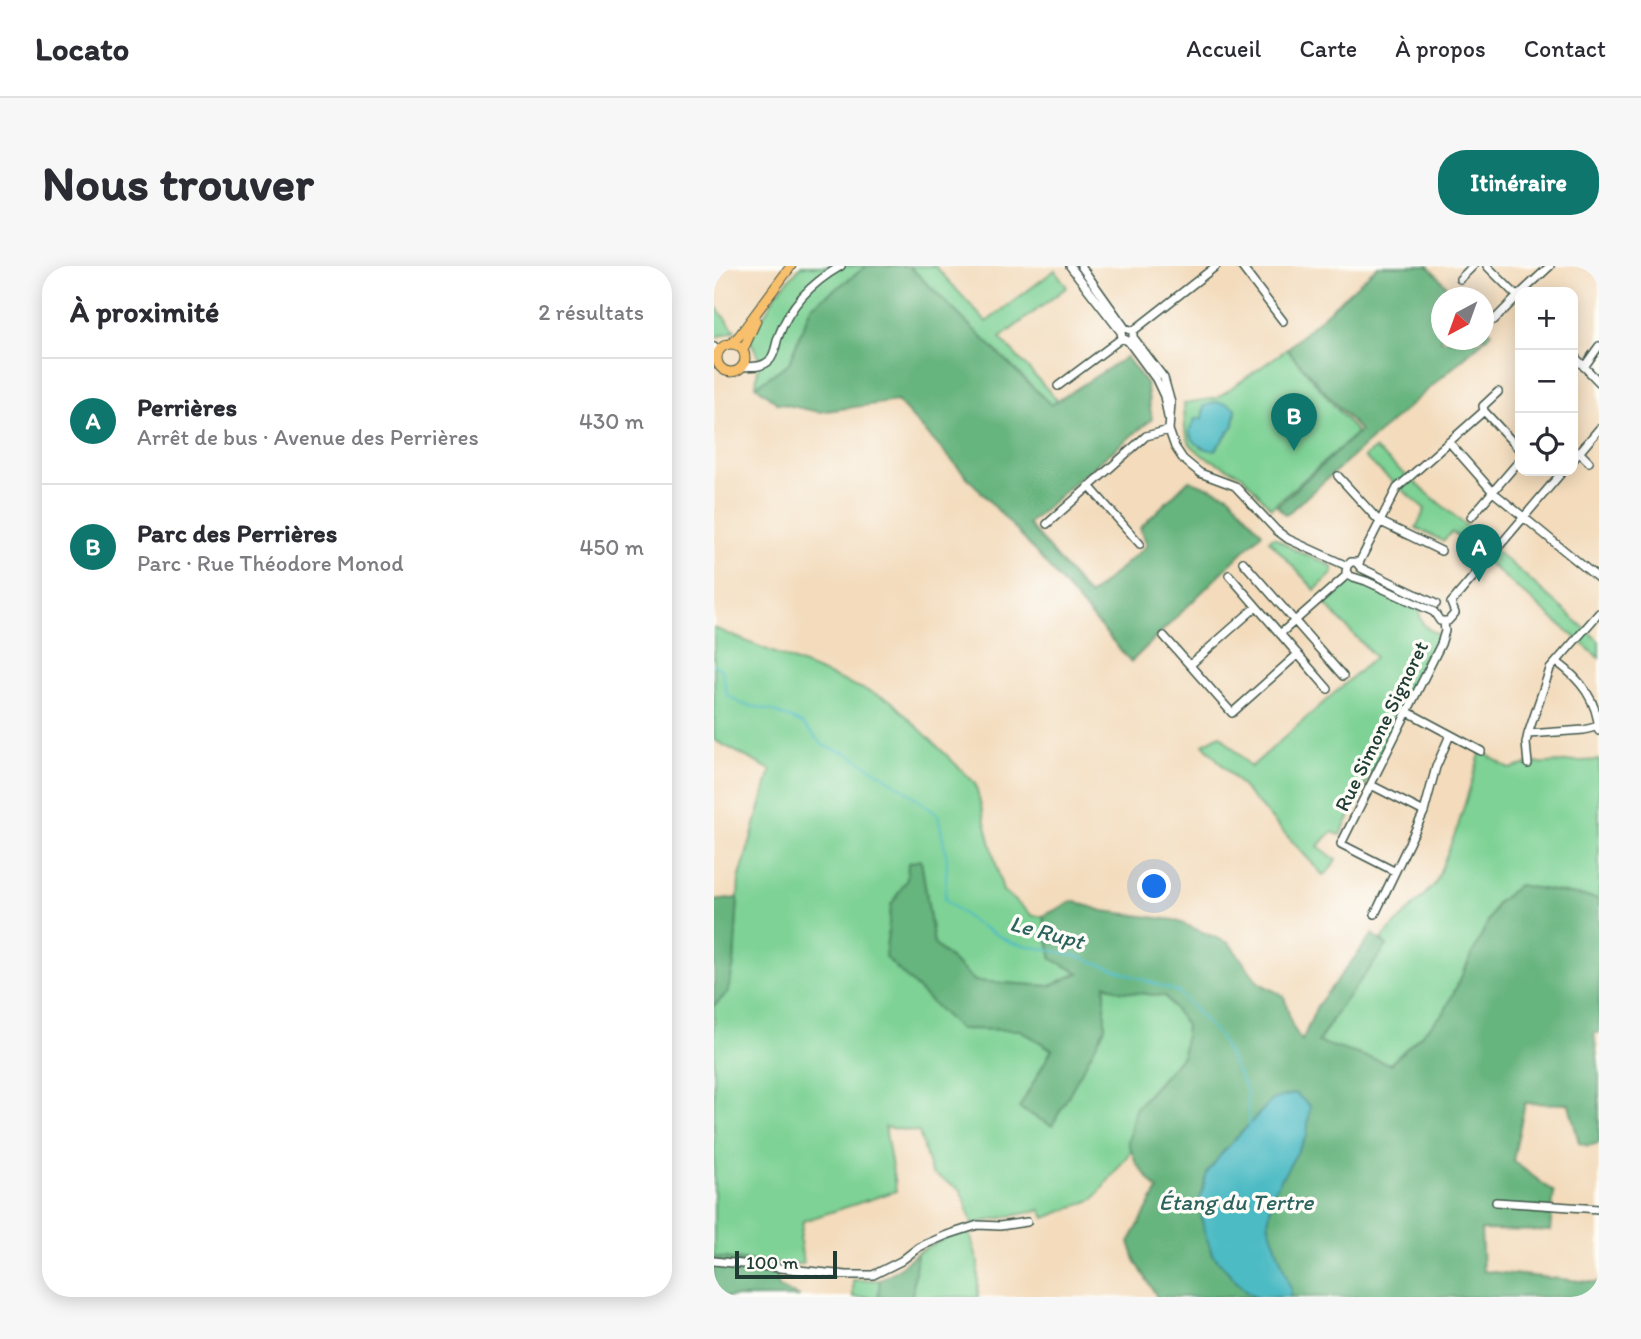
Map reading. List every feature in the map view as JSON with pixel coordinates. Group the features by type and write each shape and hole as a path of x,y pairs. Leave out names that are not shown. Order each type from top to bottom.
{"main road":[{"path":"772,291 743,350 743,367 735,372 718,373 716,349 731,344 791,266"},
{"path":"731,344 743,350"}],"street":[{"path":"714,271 722,266"},
{"path":"743,367 756,367 773,357 783,326 803,295 816,281 841,266"},
{"path":"1070,266 1164,378 1171,403 1169,430 1178,453 1188,465 1235,486 1276,530 1288,539 1350,572 1435,608"},
{"path":"1081,266 1127,334"},
{"path":"1058,386 1216,266"},
{"path":"1241,266 1283,321"},
{"path":"1460,279 1473,266"},
{"path":"1487,266 1515,291"},
{"path":"1528,287 1550,266"},
{"path":"1494,320 1515,300"},
{"path":"1584,367 1599,346"},
{"path":"1578,360 1599,382"},
{"path":"1498,392 1483,406 1484,411 1515,445"},
{"path":"1350,572 1360,574 1360,566 1379,521 1397,488 1484,411"},
{"path":"1590,462 1579,452 1599,429"},
{"path":"1047,524 1146,436 1169,430"},
{"path":"1449,442 1493,492 1599,579"},
{"path":"1471,517 1515,466"},
{"path":"1451,603 1559,476"},
{"path":"1338,477 1379,521 1441,551"},
{"path":"1089,486 1140,544"},
{"path":"1243,562 1342,676"},
{"path":"1280,634 1350,572 1351,562 1435,608"},
{"path":"1229,575 1328,690"},
{"path":"1443,600 1451,603 1455,613 1451,619 1444,622 1437,619 1435,608 1443,600"},
{"path":"1190,664 1256,607"},
{"path":"1528,764 1528,734 1550,669 1599,613"},
{"name":"Rue Simone Signoret","path":"1394,871 1341,844 1441,643 1445,631 1444,622"},
{"path":"1164,636 1232,713 1297,654"},
{"path":"1528,734 1599,728 1597,713 1589,694 1576,678 1557,662"},
{"path":"1408,712 1480,751"},
{"path":"1375,914 1424,812 1439,760 1450,735"},
{"path":"1371,785 1424,812"},
{"path":"1496,1202 1599,1209"},
{"path":"714,1261 846,1275 873,1275 901,1261 919,1247 947,1235 978,1225 1000,1226 1027,1222"}],"green space":[{"path":"801,266 867,266 811,307 789,363 756,386 759,357 750,340 776,294"},
{"path":"867,266 909,266 1051,405 1126,357 1146,383 1152,419 1028,524 1089,596 1147,545 1140,528 1189,480 1229,495 1262,533 1131,662 1018,532 897,401 819,412 777,403 756,386 789,363 811,307"},
{"path":"909,266 935,266 986,322 1055,270 1067,287 1000,338 1058,401 1051,405"},
{"path":"1378,266 1428,266 1448,287 1431,287 1431,350 1473,350 1286,515 1277,506 1360,431 1287,349"},
{"path":"714,304 735,331 714,338"},
{"path":"1287,349 1357,433 1271,508 1242,475 1203,456 1190,444 1185,430 1184,403 1217,398"},
{"path":"1375,449 1599,641 1599,658 1452,532 1443,541 1416,528 1425,509 1364,457"},
{"path":"1274,537 1293,549 1332,566 1333,573 1315,590 1269,540"},
{"path":"1347,580 1359,580 1420,609 1425,626 1442,636 1340,835 1332,832 1318,846 1336,860 1323,875 1203,744 1220,735 1251,767 1375,657 1324,603"},
{"path":"714,628 890,700 975,783 1003,891 1033,916 1043,916 1052,959 1080,972 1050,986 975,981 934,944 921,860 891,905 959,1029 1020,1030 1052,1050 1020,1109 1105,1028 1105,985 1120,991 1165,996 1186,1025 1183,1055 1135,1109 1128,1142 1131,1151 1094,1199 1045,1218 1041,1210 972,1224 961,1190 931,1173 919,1132 885,1127 896,1191 803,1221 800,1240 803,1264 714,1257 714,1006 728,992 734,963 739,880 771,770 714,740"},
{"path":"1481,751 1510,769 1528,764 1599,760 1599,899 1519,885 1497,903 1444,1013 1390,1064 1318,1043 1385,935 1435,884 1458,826"},
{"path":"921,860 934,944 975,981 1050,986 1079,973 1052,959 1043,916 1073,901 1103,911 1174,920 1229,943 1259,983 1284,996 1292,1026 1302,1041 1317,1006 1373,934 1387,946 1338,1010 1318,1042 1390,1064 1444,1013 1497,903 1519,885 1599,899 1599,1033 1594,1033 1599,1072 1599,1143 1588,1146 1579,1143 1569,1104 1525,1103 1513,1161 1554,1192 1550,1231 1481,1230 1483,1271 1599,1283 1599,1297 1157,1297 1135,1260 1129,1242 1158,1190 1136,1163 1128,1142 1135,1109 1183,1055 1186,1025 1165,996 1120,991 1105,984 1105,1028 1052,1126 1019,1108 1052,1049 1020,1030 959,1029 885,957 891,905 907,879 908,863"},
{"path":"738,898 734,963 728,992 714,1006 714,901"},
{"path":"968,1226 978,1262 978,1297 912,1297 917,1253"},
{"path":"917,1253 912,1297 878,1297 880,1280"},
{"path":"714,1257 778,1264 778,1287 800,1297 714,1297"},
{"path":"853,1280 880,1280 878,1297 853,1297"}],"water":[{"path":"1217,402 1236,409 1234,425 1215,450 1210,450 1198,445 1189,431 1195,419 1202,418 1204,406"},
{"name":"Étang du Tertre","path":"1295,1093 1310,1106 1307,1136 1273,1193 1268,1223 1291,1290 1290,1297 1255,1297 1245,1291 1213,1255 1204,1231 1199,1202 1207,1173 1222,1153 1272,1100"}],"waterway":[{"name":"Le Rupt","path":"714,664 722,670 727,695 742,704 773,711 803,724 824,746 849,754 901,787 938,815 947,859 945,900 973,922 1012,943 1074,955 1178,992 1219,1036 1247,1091 1249,1127"}],"place":[{"name":"Parc des Perrières","path":"1294,451"},
{"name":"Perrières","path":"1479,582"}]}
